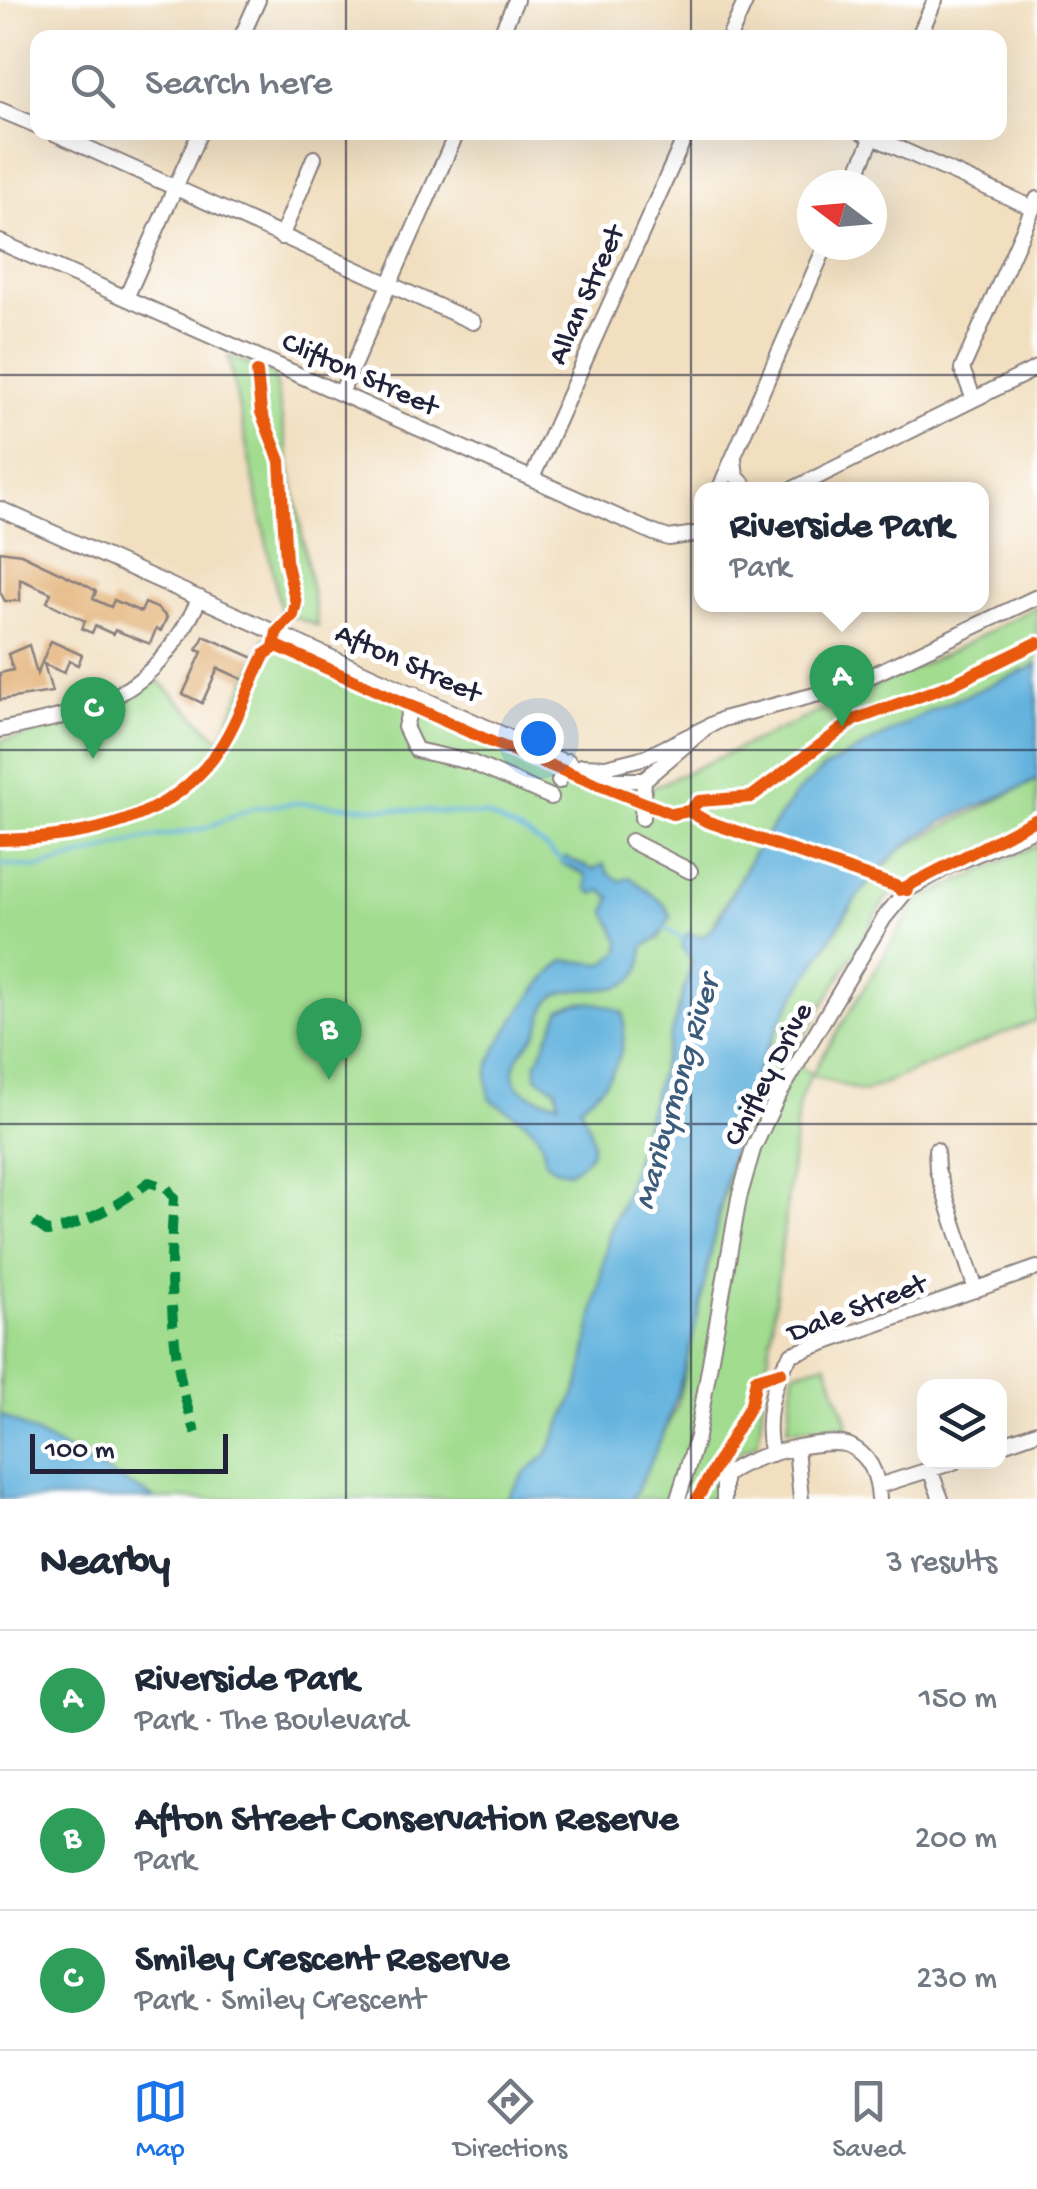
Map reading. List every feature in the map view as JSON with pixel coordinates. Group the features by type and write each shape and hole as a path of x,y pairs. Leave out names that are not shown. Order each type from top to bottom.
{"street":[{"path":"245,30 258,0"},
{"path":"503,30 516,0"},
{"path":"733,30 746,0"},
{"path":"922,30 935,0"},
{"path":"0,110 30,123"},
{"path":"70,140 473,322"},
{"path":"126,298 197,140"},
{"path":"341,393 453,140"},
{"name":"Allan Street","path":"532,478 682,140"},
{"path":"857,170 868,140"},
{"path":"884,140 1035,204 962,368 973,397"},
{"path":"282,237 314,158"},
{"name":"Clifton Street","path":"0,242 654,533 668,538 694,533"},
{"path":"722,482 819,260"},
{"path":"807,482 1037,368"},
{"path":"734,454 736,476 742,482"},
{"name":"Afton Street","path":"0,509 616,783 644,780"},
{"path":"559,781 572,764 623,764 668,748 734,716 849,686 1037,597"},
{"path":"0,730 82,712 126,693 173,648 200,598"},
{"path":"414,693 405,727 416,750 470,762 551,797"},
{"path":"642,818 644,780 703,730"},
{"name":"Chifley Drive","path":"678,1499 696,1437 739,1198 753,1150 776,1100 884,918 907,890 951,865 1037,828"},
{"path":"631,841 690,871"},
{"path":"936,1150 937,1170 976,1290"},
{"name":"Dale Street","path":"772,1454 767,1426 781,1372 792,1354 1037,1268"},
{"path":"1007,1443 1037,1432"},
{"path":"724,1499 724,1478 730,1468 796,1448 846,1444 873,1467 879,1492 933,1469"},
{"path":"796,1448 801,1499"},
{"path":"930,1470 941,1499"}],"green space":[{"path":"228,356 274,374 318,626 281,612"},
{"path":"1037,606 1037,665 930,711 824,768 795,795 753,854 692,962 624,1197 609,1234 580,1383 547,1455 525,1473 507,1499 156,1499 0,1414 0,741 102,714 158,680 220,740 265,638 630,798 954,650"},
{"path":"1037,780 1037,824 887,897 790,1061 812,1074 917,901 1037,845 1037,1020 863,1092 811,1075 799,1102 758,1443 725,1462 721,1468 720,1499 632,1499 677,1406 742,1113 784,1013 861,891 902,848"},
{"path":"826,1363 849,1426 788,1429 794,1372"}],"water":[{"name":"Maribyrnong River","path":"1037,665 1037,780 932,828 889,860 840,923 766,1050 749,1092 729,1163 688,1358 655,1453 632,1499 507,1499 525,1472 547,1455 580,1383 609,1234 624,1197 692,962 681,946 687,933 702,937 714,927 753,854 795,795 824,768 930,711"},
{"path":"565,857 593,870 604,864 608,873 621,881 630,877 664,904 671,916 659,938 643,947 641,966 633,979 609,988 565,992 554,997 545,1008 536,1035 519,1056 514,1077 517,1085 531,1095 559,1102 556,1089 537,1077 536,1064 561,1009 592,1003 623,1013 623,1040 616,1065 601,1087 580,1105 591,1133 592,1149 588,1157 568,1172 554,1169 545,1161 534,1129 489,1098 487,1078 494,1054 511,1024 555,969 565,960 603,964 620,951 620,941 606,912 611,897 600,890 595,894 588,890 586,875 561,863"},
{"path":"0,1414 156,1499 0,1499"}],"building":[{"path":"0,551 21,554 80,582 96,591 93,599 111,607 114,600 141,612 145,603 157,608 167,617 161,631 156,629 150,644 95,626 92,633 82,629 85,621 47,602 51,593 20,579 20,601 5,601 0,592"},
{"path":"204,636 254,658 244,680 218,668 202,703 183,694 202,652 197,650"},
{"path":"51,641 82,655 78,665 69,661 64,673 44,664 52,692 0,700 0,673 13,670 8,654 29,645 37,674"}],"waterway":[{"path":"0,864 38,868 143,839 203,829 252,808 297,803 486,815 531,837 565,863"},
{"path":"660,925 686,941"}],"marked path":[{"path":"34,1222 48,1232 61,1229 101,1213 149,1182 167,1188 174,1198 171,1287 176,1347 196,1433"}],"cycle path":[{"path":"257,372 261,412 280,461 286,560 296,603 293,615 277,632 274,647"},
{"path":"0,840 64,835 125,821 179,792 222,745 265,654 277,646 494,743 672,814 689,811 699,801 751,797 854,720 953,684 1037,643"},
{"path":"689,811 706,821 907,890"},
{"path":"900,890 1037,819"},
{"path":"697,1499 751,1404 756,1379 781,1372"}],"place":[{"name":"Riverside Park","path":"842,727"},
{"name":"Smiley Crescent Reserve","path":"93,759"},
{"name":"Afton Street Conservation Reserve","path":"329,1080"}]}
